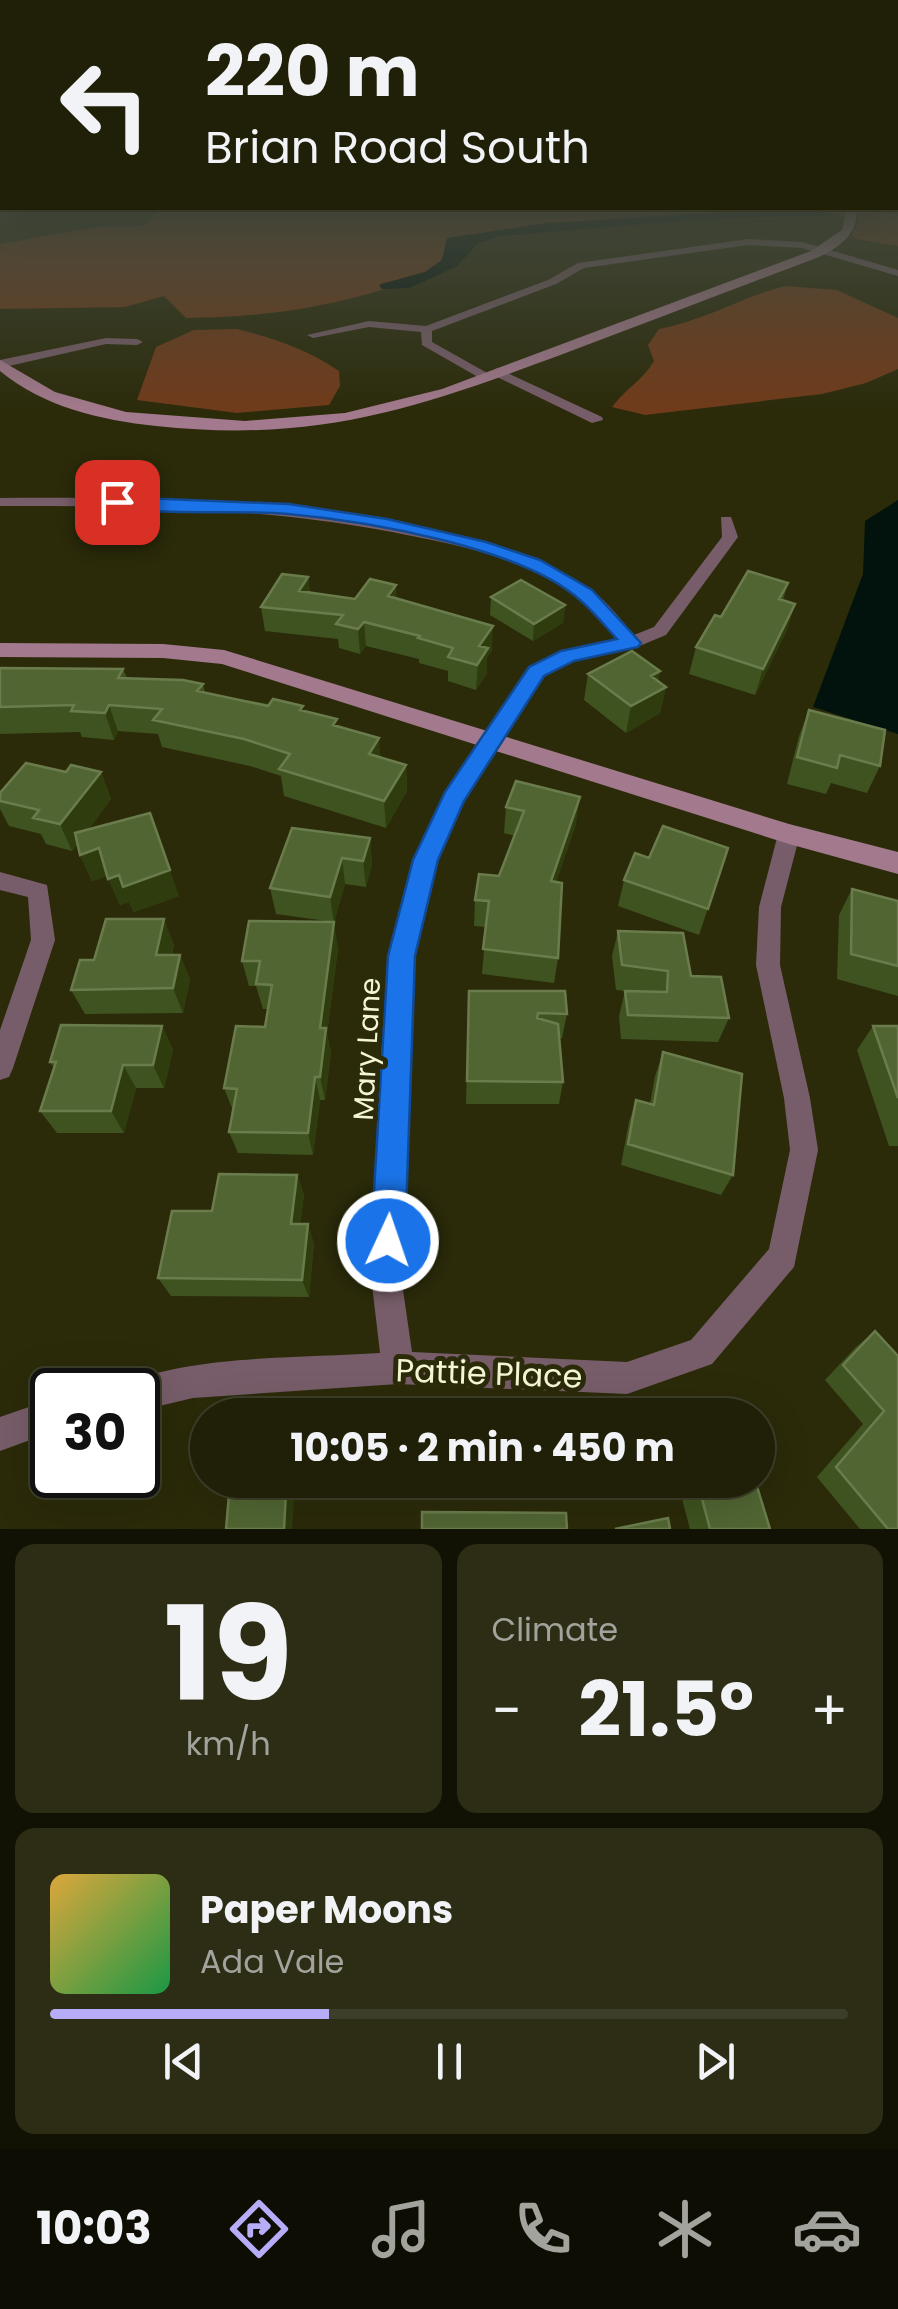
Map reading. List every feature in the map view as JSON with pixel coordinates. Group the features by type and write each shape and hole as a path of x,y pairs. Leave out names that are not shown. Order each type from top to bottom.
{"street":[{"path":"313,335 369,324 427,329 576,270"},
{"path":"0,364 39,392 94,411 220,425 286,424 412,403 770,270"},
{"path":"427,329 426,343 434,351 597,420"},
{"path":"0,364 106,341 137,342"},
{"path":"0,502 191,502 289,509 387,524 480,546 533,564 586,594 631,643"},
{"name":"Mary Lane","path":"398,1368 386,1276 402,956 426,860 453,798 537,672 568,656 631,643 660,631 730,536 726,520"},
{"path":"0,650 163,652 224,658 492,738 790,834 898,863"},
{"name":"Pattie Place","path":"160,1390 193,1382 398,1368 627,1378 700,1352 783,1256 804,1150 797,1098 768,966 770,907 790,834"},
{"path":"0,881 40,892 43,940 0,1068"},
{"path":"0,1434 30,1424"}],"shaded area":[{"path":"0,270 427,270 380,284 384,289 335,302 262,314 186,318 164,296 125,307 0,309"},
{"path":"448,270 409,288 382,289 379,285 425,272"},
{"path":"785,286 837,290 898,318 898,369 866,383 822,394 645,415 612,407 654,361 648,345 659,329"},
{"path":"237,329 290,345 339,371 340,386 329,405 237,413 137,400 156,347 194,330"},
{"path":"898,500 898,734 813,707 863,574 865,521"}],"building":[{"path":"748,571 788,583 779,599 795,604 763,669 696,647 715,615 721,617"},
{"path":"282,574 308,577 299,591 355,599 370,579 396,585 388,596 493,626 479,646 488,648 477,665 448,657 453,648 420,636 364,622 358,629 336,624 343,615 261,607"},
{"path":"521,580 565,605 534,624 491,597"},
{"path":"632,651 660,671 651,676 666,687 631,706 588,674"},
{"path":"0,668 123,669 118,678 183,680 203,684 197,691 268,706 273,699 303,706 300,710 337,719 333,725 379,738 369,754 406,765 384,801 279,769 290,754 244,739 153,720 162,709 109,705 105,713 71,711 74,705 0,707"},
{"path":"809,710 885,730 880,766 840,755 837,768 797,757"},
{"path":"26,763 66,772 71,765 101,772 60,824 33,818 39,810 0,801 0,793"},
{"path":"516,781 580,797 551,881 562,883 558,958 483,949 489,901 475,900 479,874 499,876 524,811 506,807"},
{"path":"150,813 170,870 123,887 119,875 108,879 99,848 80,855 75,833"},
{"path":"663,826 728,848 708,909 624,880 635,853 649,858"},
{"path":"292,828 370,838 363,861 342,858 330,897 270,888"},
{"path":"852,889 898,901 898,966 851,954"},
{"path":"106,919 164,919 156,955 180,955 173,988 71,990 80,960 94,960"},
{"path":"249,921 334,922 320,1028 326,1028 320,1077 315,1077 308,1133 229,1132 237,1089 224,1088 236,1026 265,1027 272,985 256,984 260,961 242,961"},
{"path":"618,931 683,933 691,976 721,977 729,1018 628,1015 625,991 667,992 668,971 622,965"},
{"path":"469,991 565,991 567,1014 538,1013 537,1018 558,1024 563,1082 467,1081"},
{"path":"61,1025 162,1026 153,1065 123,1065 111,1111 40,1111 56,1062 50,1062"},
{"path":"873,1026 898,1026 898,1098"},
{"path":"663,1052 742,1074 733,1175 628,1144 636,1100 654,1105"},
{"path":"219,1174 297,1175 291,1224 308,1224 302,1280 158,1278 172,1211 212,1211"},
{"path":"875,1331 898,1356 898,1529 888,1529 836,1467 884,1411 843,1365"},
{"path":"229,1498 286,1498 284,1529 226,1529"},
{"path":"702,1498 761,1498 770,1529 710,1529"},
{"path":"422,1512 566,1513 567,1529 422,1529"},
{"path":"668,1518 670,1529 615,1529"}],"route":[{"path":"117,502 191,502 289,509 387,524 480,546 533,564 586,594 631,643 568,656 537,672 453,798 426,860 402,956 388,1241"}]}
